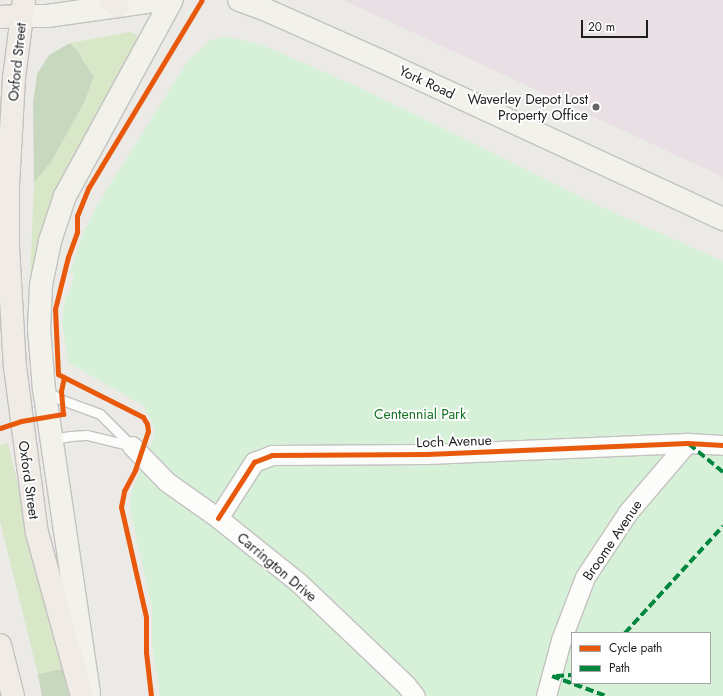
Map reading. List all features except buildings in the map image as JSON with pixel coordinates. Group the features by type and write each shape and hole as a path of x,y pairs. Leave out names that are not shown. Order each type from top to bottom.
{"main road":[{"name":"Oxford Street","path":"82,696 37,533 17,393 4,256 14,78 23,8 47,16 114,3 161,0"},
{"path":"89,696 44,390 39,328 40,302 46,255 56,220 70,184 172,0"},
{"name":"York Road","path":"238,0 264,9 723,218"},
{"path":"0,17 23,8"},
{"path":"0,645 13,696"}],"street":[{"name":"Loch Avenue","path":"218,518 254,462 272,455 427,454 687,443 723,445"},
{"name":"Broome Avenue","path":"546,696 561,640 585,577 628,512 687,443"},
{"name":"Carrington Drive","path":"132,446 167,482 218,518 298,582 416,696"}],"lane":[{"name":"Carrington Drive","path":"44,390 58,398 100,414 132,446"},
{"path":"52,439 88,435 132,446"}],"shaded area":[{"path":"343,0 723,0 723,177"}],"green space":[{"path":"130,32 139,36 140,46 58,189 30,329 30,280 34,183 51,162 85,101 94,76 83,61 80,54 70,43"},
{"name":"Centennial Park","path":"224,36 263,45 367,91 606,209 723,261 723,696 160,696 152,644 152,609 129,505 132,490 151,445 155,430 144,406 69,363 62,325 66,294 69,295 74,274 70,273 85,229 96,207 187,62 209,41"},
{"path":"70,43 80,54 83,61 94,76 85,101 51,162 34,183 33,103 37,74 49,55"},
{"path":"8,443 62,669 38,674 0,521 0,445"},
{"path":"62,669 69,696 42,696 38,674"}],"marked path":[{"path":"689,444 723,472"},
{"path":"626,632 723,526"},
{"path":"556,676 571,675"},
{"path":"552,676 571,683"},
{"path":"574,684 606,696"}],"cycle path":[{"path":"151,696 146,652 146,617 121,507 124,491 135,470 148,431 147,424 143,417 58,374 55,309 68,257 77,232 77,216 89,187 202,0"},
{"path":"0,428 21,421 63,414 61,391 64,377"},
{"path":"218,518 254,462 272,455 427,454 687,443 723,445"}],"place":[{"name":"Waverley Depot Lost Property Office","path":"596,107"}]}
